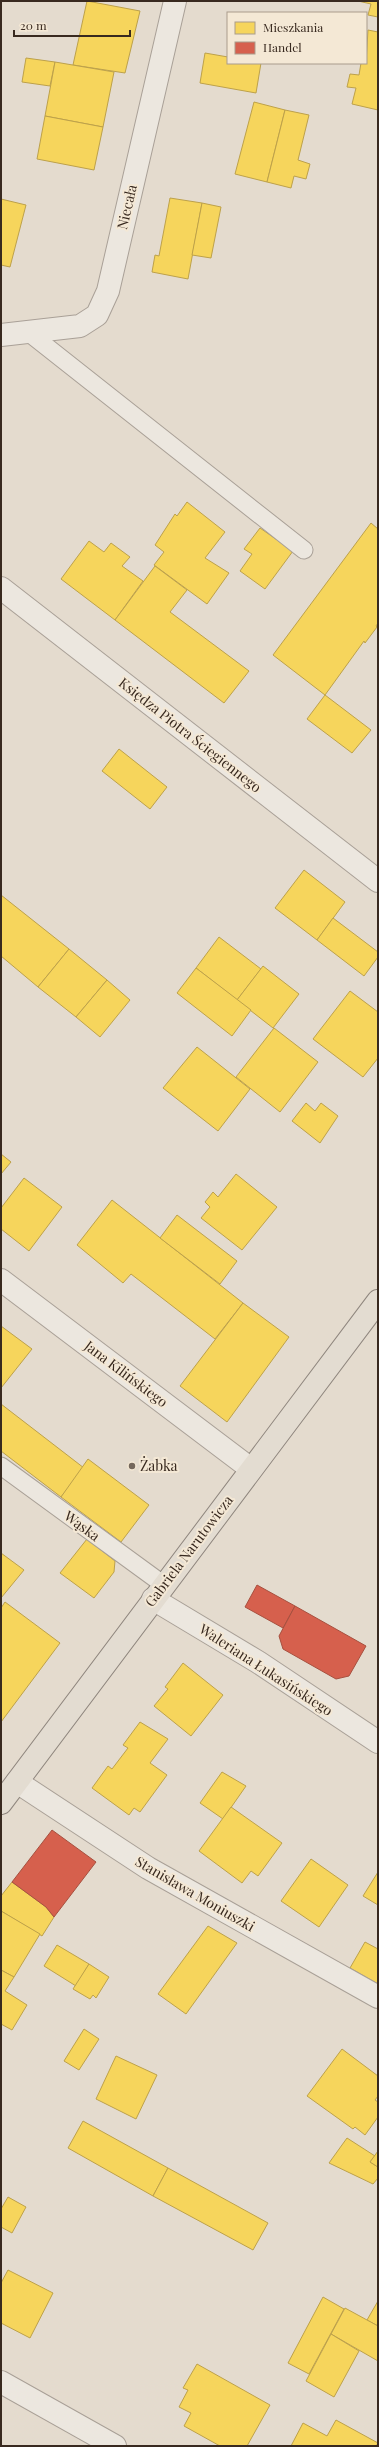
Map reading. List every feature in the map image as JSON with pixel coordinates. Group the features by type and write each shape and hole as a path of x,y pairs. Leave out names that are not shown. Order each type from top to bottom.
{"main road":[{"name":"Gabriela Narutowicza","path":"1,1803 378,1301"}],"street":[{"name":"Niecała","path":"1,335 80,326 97,315 108,291 175,1"},
{"name":"Księdza Piotra Ściegiennego","path":"1,588 378,881"},
{"name":"Jana Kilińskiego","path":"1,1280 251,1469"},
{"name":"Waleriana Łukasińskiego","path":"159,1592 258,1662 378,1742"},
{"name":"Stanisława Moniuszki","path":"17,1782 148,1868 378,1997"},
{"path":"1,2382 115,2446"}],"lane":[{"path":"28,332 304,550"},
{"name":"Wąska","path":"1,1466 159,1592"}],"building: Mieszkania":[{"path":"87,1 140,11 125,73 73,65"},
{"path":"358,1 378,1 378,17 368,15 371,4"},
{"path":"368,30 378,32 378,110 352,104 356,88 347,87 350,74 359,75 361,64 367,64"},
{"path":"205,53 227,57 227,64 261,64 256,93 200,83"},
{"path":"26,58 55,62 50,86 22,82"},
{"path":"55,62 114,72 103,127 45,116"},
{"path":"254,102 285,110 267,182 235,174"},
{"path":"285,110 309,115 298,160 310,164 306,179 294,176 291,188 267,182"},
{"path":"45,116 103,127 94,170 37,159"},
{"path":"170,198 202,203 188,279 152,272 155,255 159,256"},
{"path":"1,199 26,205 10,267 1,265"},
{"path":"202,203 221,207 211,258 192,255"},
{"path":"187,502 225,532 205,558 229,573 207,604 154,565 164,552 155,545 175,514 177,516"},
{"path":"371,523 378,529 377,627 365,643 364,641 325,695 273,655"},
{"path":"260,528 293,551 265,589 240,571 252,554 244,549"},
{"path":"89,541 104,552 111,543 130,557 122,566 143,581 115,620 61,579"},
{"path":"155,566 187,590 170,612 249,671 224,703 115,620"},
{"path":"325,695 371,730 352,753 307,719"},
{"path":"119,749 167,787 150,809 102,771"},
{"path":"304,870 345,902 317,940 275,908"},
{"path":"1,895 69,949 38,987 1,956"},
{"path":"333,918 378,952 378,957 364,976 317,940"},
{"path":"219,937 261,969 237,1000 196,968"},
{"path":"69,949 107,980 76,1017 38,987"},
{"path":"263,966 299,994 273,1028 237,1000"},
{"path":"196,968 251,1010 232,1036 177,993"},
{"path":"107,980 130,1000 100,1037 76,1017"},
{"path":"350,991 378,1012 378,1058 363,1077 313,1039"},
{"path":"274,1028 318,1062 280,1112 236,1077"},
{"path":"197,1047 250,1089 218,1131 163,1088"},
{"path":"306,1103 315,1111 321,1103 338,1116 320,1143 292,1121"},
{"path":"1,1154 11,1162 1,1174"},
{"path":"236,1174 277,1207 242,1250 201,1218 210,1207 205,1202 213,1192 218,1197"},
{"path":"24,1178 62,1207 29,1251 1,1229 1,1208"},
{"path":"112,1200 243,1303 215,1339 131,1274 123,1283 77,1245"},
{"path":"177,1215 237,1261 220,1284 160,1238"},
{"path":"243,1303 289,1337 227,1422 180,1386"},
{"path":"1,1326 32,1349 1,1388"},
{"path":"1,1404 84,1468 61,1497 1,1451"},
{"path":"88,1459 149,1505 121,1542 61,1497"},
{"path":"87,1539 115,1561 114,1572 94,1598 60,1573"},
{"path":"1,1553 24,1570 1,1598"},
{"path":"5,1602 60,1643 1,1722 1,1608"},
{"path":"183,1663 223,1695 191,1736 154,1706 168,1689 165,1687"},
{"path":"140,1722 168,1739 150,1763 167,1775 140,1812 134,1808 129,1815 92,1788 108,1766 112,1769 128,1748 123,1745"},
{"path":"222,1772 246,1786 223,1819 200,1803"},
{"path":"231,1807 282,1843 258,1876 251,1871 242,1883 199,1851"},
{"path":"311,1859 348,1885 319,1927 281,1901"},
{"path":"378,1872 378,1905 363,1896"},
{"path":"12,1882 46,1907 54,1917 42,1936 1,1911 1,1896"},
{"path":"1,1911 40,1934 14,1977 1,1970"},
{"path":"208,1926 237,1943 186,2014 158,1994"},
{"path":"365,1942 378,1949 378,1984 350,1968"},
{"path":"57,1945 89,1964 76,1986 44,1966"},
{"path":"89,1964 109,1977 96,1998 93,1995 90,1999 73,1989"},
{"path":"1,1970 14,1977 5,1991 27,2005 12,2030 1,2024"},
{"path":"84,2029 99,2039 79,2070 64,2061"},
{"path":"342,2049 378,2076 378,2096 375,2100 378,2102 378,2117 365,2135 355,2127 353,2129 307,2096"},
{"path":"116,2056 157,2075 136,2119 96,2099"},
{"path":"83,2121 168,2168 153,2196 68,2148"},
{"path":"347,2138 375,2156 370,2162 378,2167 378,2178 373,2184 329,2163"},
{"path":"378,2151 378,2167 370,2162"},
{"path":"168,2168 268,2223 253,2250 153,2196"},
{"path":"8,2197 26,2207 12,2233 1,2227 1,2209"},
{"path":"8,2270 53,2293 30,2338 1,2323 1,2283"},
{"path":"323,2297 344,2309 309,2374 288,2363"},
{"path":"378,2301 378,2326 367,2320"},
{"path":"345,2308 378,2326 378,2361 331,2334"},
{"path":"331,2334 359,2351 334,2397 306,2381"},
{"path":"197,2364 270,2405 247,2446 220,2446 184,2426 191,2413 179,2407 188,2390 183,2388"},
{"path":"336,2420 378,2443 376,2446 291,2446 303,2423 327,2436"}],"building: Handel":[{"path":"257,1585 295,1606 283,1628 245,1607"},
{"path":"295,1606 366,1646 349,1676 336,1679 283,1649 279,1636"},
{"path":"52,1830 96,1862 54,1917 46,1907 12,1882"}],"place":[{"name":"Żabka","path":"132,1466"}]}
